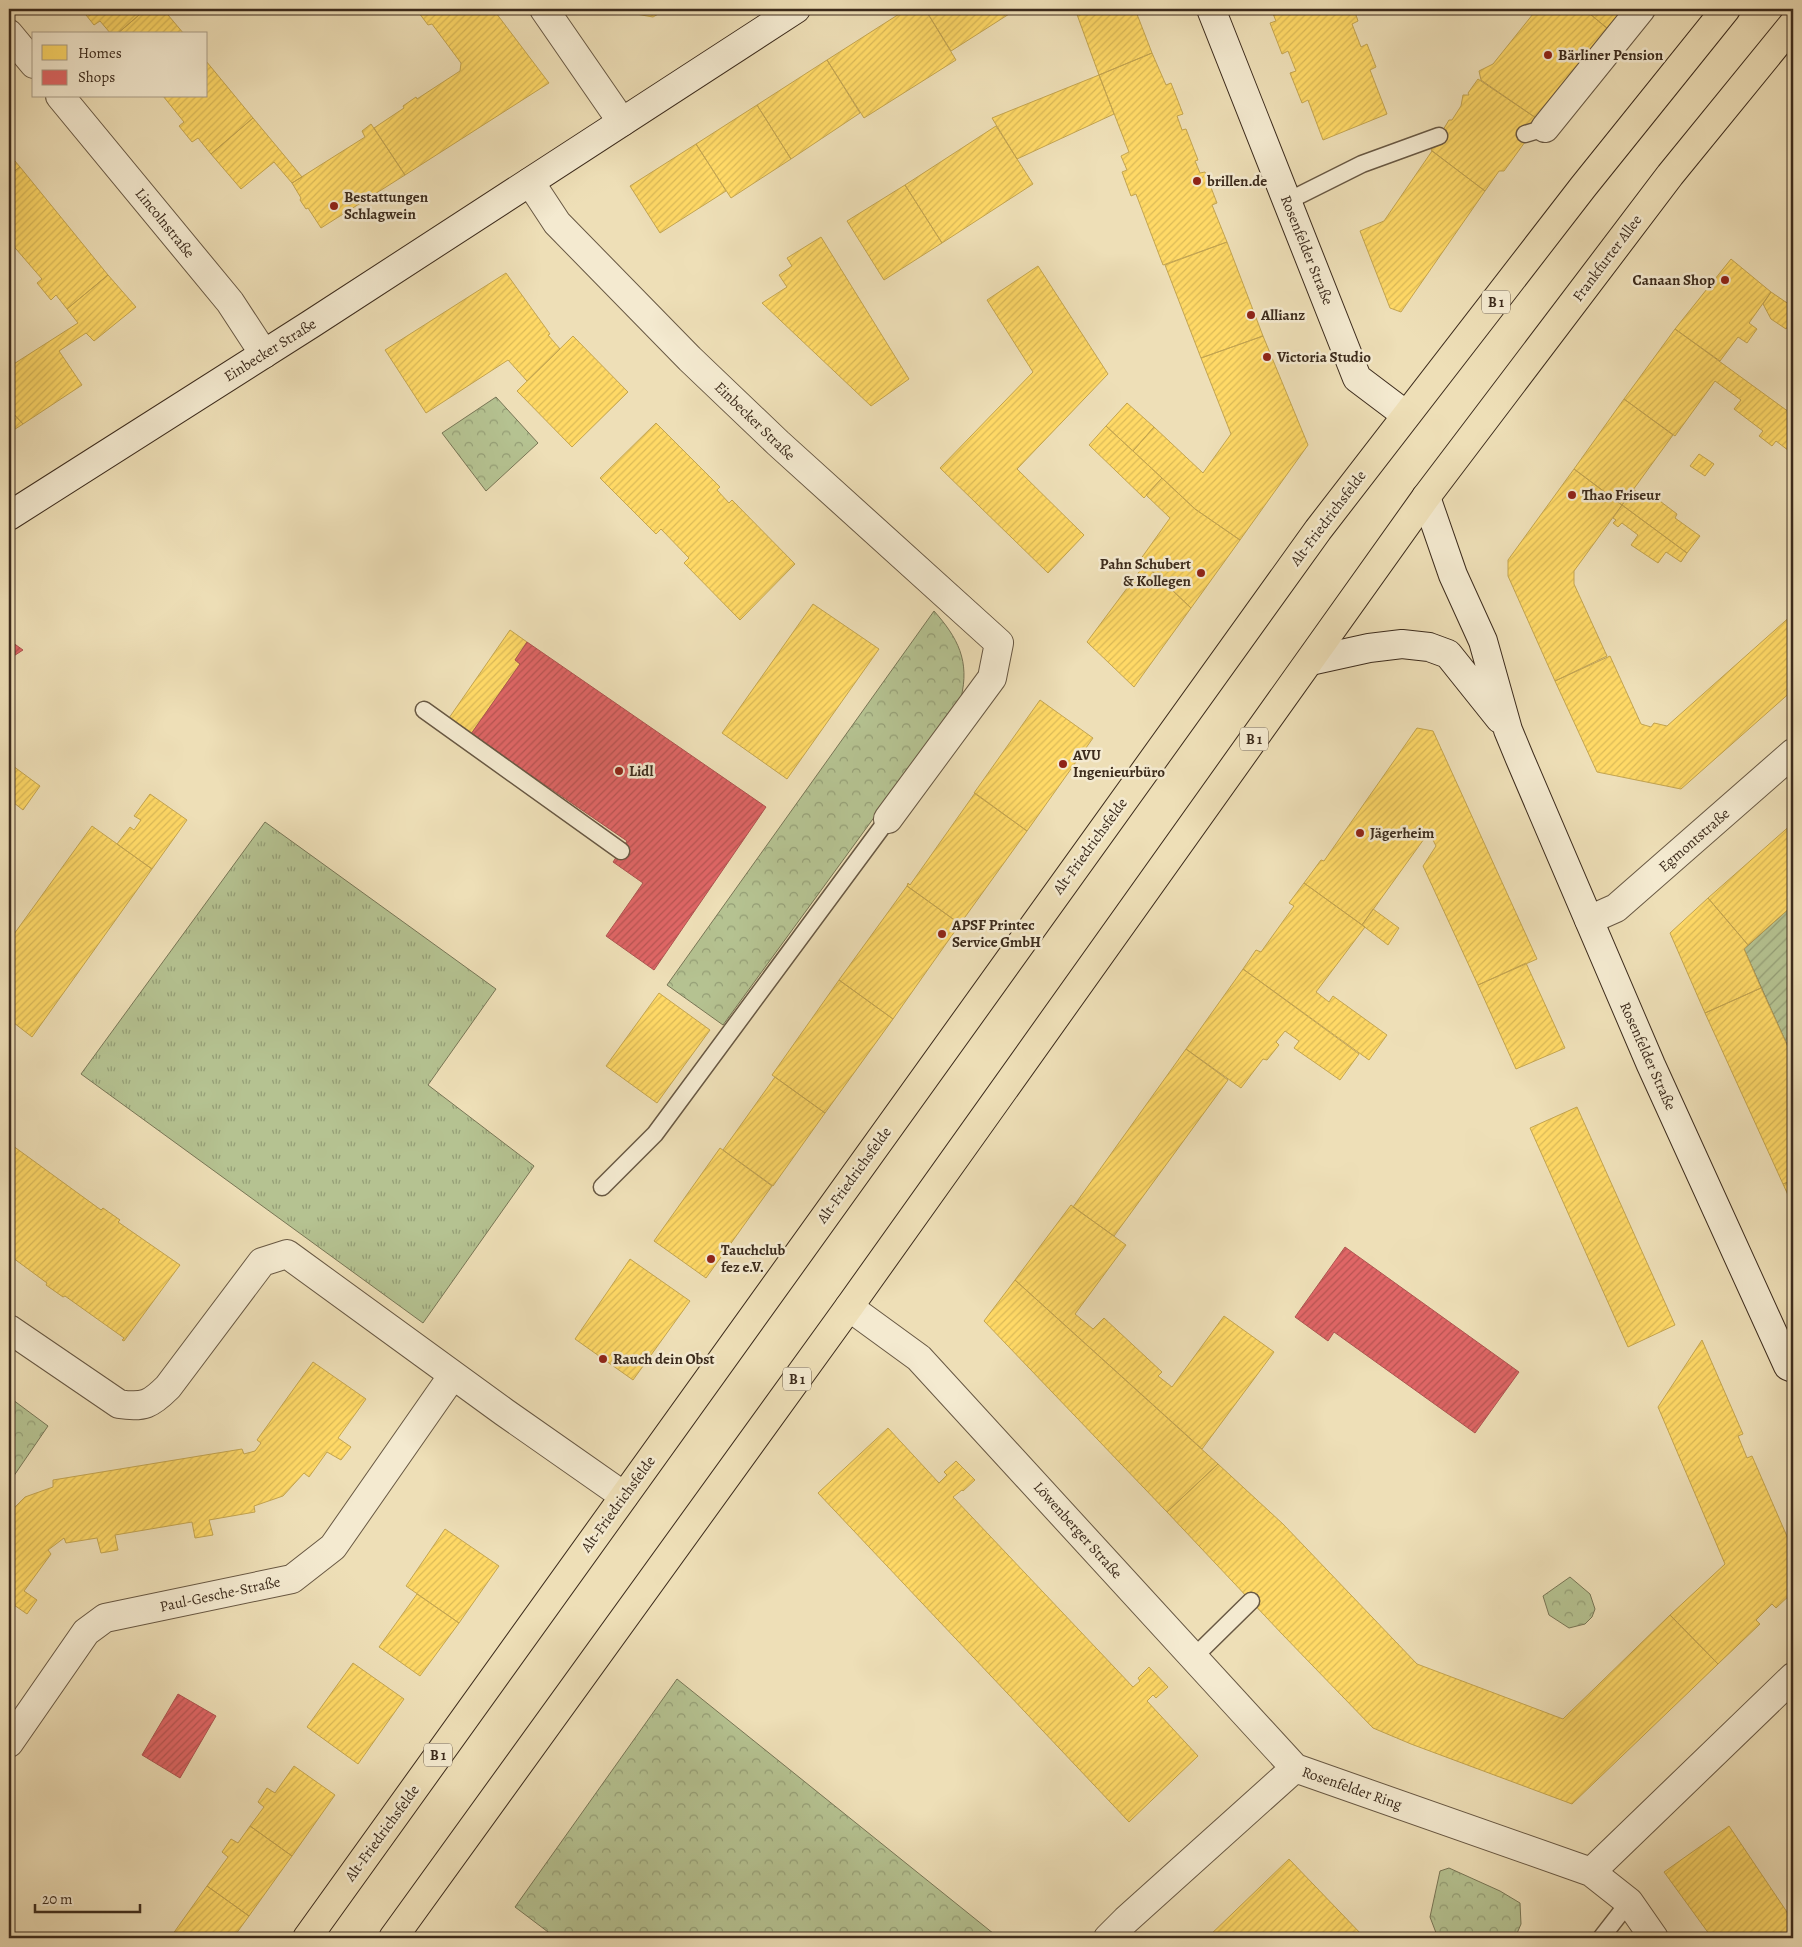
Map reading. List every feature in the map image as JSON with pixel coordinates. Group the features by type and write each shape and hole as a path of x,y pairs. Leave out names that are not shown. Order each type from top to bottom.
{"main road":[{"name":"B 1","path":"1406,415 1583,187 1726,9"},
{"name":"Frankfurter Allee","path":"1426,498 1670,174 1793,24"},
{"name":"Alt-Friedrichsfelde","path":"307,1938 1192,704 1318,530 1406,415"},
{"name":"B 1","path":"393,1938 848,1307 1426,498"}],"street":[{"path":"544,9 622,122"},
{"name":"Einbecker Straße","path":"9,516 264,354 796,9"},
{"name":"Rosenfelder Straße","path":"1211,9 1357,378 1406,415"},
{"path":"1535,131 1642,9"},
{"path":"9,34 32,62"},
{"name":"Lincolnstraße","path":"62,98 230,302 264,354"},
{"name":"Einbecker Straße","path":"530,182 557,223 690,359 778,443 999,643 992,678 888,819"},
{"name":"Rosenfelder Straße","path":"1426,498 1453,575 1483,641 1508,730 1651,1064 1791,1371"},
{"name":"Rosenfelder Straße","path":"1310,661 1369,648 1402,644 1429,647 1448,654 1508,730"},
{"name":"Egmontstraße","path":"1590,920 1616,908 1793,753"},
{"path":"9,1329 119,1404 136,1406 154,1401 168,1386 262,1262 287,1254 624,1496"},
{"name":"Löwenberger Straße","path":"848,1307 919,1358 1295,1768"},
{"name":"Paul-Gesche-Straße","path":"9,1743 86,1632 105,1618 292,1579 333,1547 453,1375"},
{"path":"1591,1872 1793,1677"},
{"name":"Rosenfelder Ring","path":"1108,1938 1295,1768 1591,1872 1629,1902 1654,1938"}],"lane":[{"path":"1288,201 1362,164 1439,136"},
{"path":"424,710 621,851"},
{"path":"602,1187 655,1134 888,819"},
{"path":"1194,1657 1251,1601"},
{"path":"1601,1938 1629,1902"}],"green space":[{"path":"496,397 538,443 486,491 442,433"},
{"path":"934,611 950,631 960,651 964,673 961,698 723,1025 667,985"},
{"path":"265,822 496,989 428,1085 534,1166 423,1323 81,1074"},
{"path":"1793,905 1793,1058 1744,949"},
{"path":"9,1397 48,1426 9,1483"},
{"path":"1570,1577 1590,1594 1595,1609 1592,1617 1585,1624 1569,1628 1549,1615 1543,1596"},
{"path":"677,1679 999,1938 556,1938 515,1907"},
{"path":"1449,1868 1500,1891 1520,1903 1521,1924 1515,1938 1438,1938 1430,1917 1440,1871"}],"building: Homes":[{"path":"146,9 119,32 109,32 100,21 94,25 82,10"},
{"path":"146,9 163,9 182,32 119,32"},
{"path":"420,9 493,9 549,83 405,175 374,128 404,108 403,106 416,97 417,99 460,71 461,63 432,24 428,25 419,13 422,11"},
{"path":"618,9 667,9 653,17 619,11"},
{"path":"907,9 925,9 956,60 864,118 827,60"},
{"path":"925,9 1017,9 951,51"},
{"path":"1075,9 1135,9 1152,53 1099,75"},
{"path":"1271,9 1354,9 1358,21 1352,24 1361,47 1367,44 1376,67 1370,70 1387,114 1323,140 1308,100 1302,103 1290,73 1296,71 1288,51 1282,54 1270,23 1276,21"},
{"path":"1537,9 1584,9 1608,29 1536,118 1481,80 1479,71 1493,64"},
{"path":"1584,9 1624,9 1608,29"},
{"path":"1152,53 1166,85 1171,83 1183,114 1177,116 1182,130 1186,129 1198,160 1195,161 1200,173 1205,172 1217,203 1212,205 1227,242 1163,265 1136,194 1131,196 1122,172 1127,170 1121,156 1129,152 1099,75"},
{"path":"827,60 860,113 791,159 757,105"},
{"path":"208,63 253,118 211,154 198,138 192,142 179,126 184,122 165,98 208,98"},
{"path":"1099,75 1114,114 1017,159 992,118"},
{"path":"1478,79 1536,118 1525,142 1504,171 1499,171 1485,191 1431,150 1449,120 1452,120 1461,106 1463,95 1469,95 1468,93"},
{"path":"757,105 791,159 731,198 696,144"},
{"path":"253,118 302,177 292,183 274,162 241,189 211,154"},
{"path":"371,124 405,175 321,228 308,208 306,209 300,200 301,198 292,183 365,137 362,131"},
{"path":"996,126 1033,184 942,243 905,185"},
{"path":"696,144 726,191 660,233 630,186"},
{"path":"1432,151 1485,191 1401,312 1390,308 1360,231 1384,221"},
{"path":"9,154 20,167 9,175"},
{"path":"20,167 108,275 67,309 56,295 51,300 37,283 42,279 9,243 9,175"},
{"path":"905,185 942,243 884,280 847,221"},
{"path":"821,237 909,379 871,406 762,303 787,287 779,275 792,266 787,258"},
{"path":"1227,242 1263,336 1201,358 1165,265"},
{"path":"1731,259 1771,292 1749,323 1757,329 1747,343 1738,337 1720,361 1675,329"},
{"path":"1038,266 1108,374 1017,469 1084,535 1048,573 940,468 1033,372 987,300"},
{"path":"506,273 550,334 548,335 560,349 527,381 508,360 426,413 385,350"},
{"path":"108,275 136,307 94,341 86,333 59,351 82,385 23,424 9,409 9,367 78,323 67,309"},
{"path":"1771,292 1793,307 1793,318 1786,329 1771,319 1763,304"},
{"path":"1675,329 1793,415 1793,454 1776,441 1772,446 1759,436 1763,431 1734,409 1741,400 1715,381 1675,436 1624,399"},
{"path":"573,336 628,392 572,447 517,391"},
{"path":"1263,336 1308,445 1240,540 1195,509 1133,451 1154,427 1203,473 1231,434 1201,358"},
{"path":"1624,399 1673,435 1622,505 1574,469"},
{"path":"1127,403 1154,427 1133,451 1106,426"},
{"path":"9,409 23,424 9,433"},
{"path":"656,423 720,487 717,490 729,503 732,500 795,564 740,620 684,563 689,558 661,529 656,534 600,478"},
{"path":"1106,426 1162,478 1144,498 1089,445"},
{"path":"1699,454 1714,464 1705,476 1690,466"},
{"path":"1574,469 1622,505 1574,571 1574,584 1607,656 1555,681 1508,576 1508,560"},
{"path":"1162,478 1195,509 1240,540 1191,608 1140,560 1170,518 1146,495"},
{"path":"1633,489 1641,495 1648,492 1677,514 1675,518 1700,536 1687,553 1622,505"},
{"path":"1622,505 1687,553 1681,562 1666,552 1658,563 1631,545 1638,535 1622,523 1618,527 1613,523 1616,520 1613,518"},
{"path":"1145,564 1191,608 1134,687 1087,642"},
{"path":"813,604 879,649 787,779 722,733"},
{"path":"1793,614 1793,690 1681,789 1597,772 1555,681 1610,656 1641,724 1651,727 1654,723 1667,726"},
{"path":"510,630 527,642 515,660 520,664 471,734 449,718"},
{"path":"1040,700 1093,738 1027,831 974,793"},
{"path":"1417,728 1433,731 1537,959 1478,985 1423,866 1436,846 1429,832 1362,925 1304,883 1321,860 1324,861"},
{"path":"9,763 40,786 23,810 9,799"},
{"path":"975,793 1027,831 960,924 907,886 908,883 910,885"},
{"path":"150,794 187,820 152,869 117,844 130,827 134,830 141,820 134,816"},
{"path":"1793,823 1793,905 1748,945 1708,898"},
{"path":"92,826 152,869 32,1037 9,1019 9,941"},
{"path":"1304,883 1365,927 1316,992 1329,1002 1333,996 1387,1035 1369,1060 1243,969 1256,950 1261,952 1294,906 1289,903"},
{"path":"907,886 960,924 893,1019 839,980"},
{"path":"1708,898 1748,945 1744,949 1761,988 1705,1013 1670,933"},
{"path":"1373,909 1399,928 1388,945 1362,925"},
{"path":"1526,963 1565,1048 1516,1069 1478,985"},
{"path":"1243,969 1359,1054 1340,1080 1294,1048 1299,1041 1285,1031 1276,1042 1279,1045 1267,1060 1263,1059 1241,1088 1186,1049"},
{"path":"839,980 893,1019 825,1113 772,1075"},
{"path":"1761,988 1793,1058 1793,1180 1783,1184 1705,1013"},
{"path":"659,993 710,1030 657,1103 606,1066"},
{"path":"1186,1049 1228,1080 1114,1236 1073,1207"},
{"path":"775,1077 825,1113 773,1186 723,1150"},
{"path":"1577,1107 1675,1325 1628,1347 1530,1128"},
{"path":"9,1143 101,1210 103,1208 120,1220 118,1222 180,1265 124,1341 122,1340 124,1338 65,1296 63,1297 46,1285 47,1283 9,1255"},
{"path":"720,1148 772,1186 706,1278 654,1241"},
{"path":"1793,1180 1793,1206 1783,1184"},
{"path":"1071,1205 1126,1245 1075,1314 1093,1329 1104,1318 1162,1372 1158,1376 1172,1387 1224,1316 1274,1352 1202,1449 1015,1280"},
{"path":"630,1259 690,1301 633,1380 575,1339"},
{"path":"1015,1280 1218,1464 1167,1512 984,1321"},
{"path":"1702,1340 1743,1434 1738,1436 1747,1458 1752,1456 1789,1541 1793,1576 1793,1592 1776,1608 1772,1604 1756,1620 1760,1624 1718,1664 1670,1615 1725,1564 1658,1407"},
{"path":"313,1362 366,1399 338,1438 351,1447 341,1460 327,1452 309,1477 304,1473 283,1496 254,1506 255,1512 209,1520 213,1535 195,1538 192,1522 115,1535 118,1550 101,1553 97,1538 66,1543 64,1538 48,1550 51,1554 24,1591 37,1600 27,1614 14,1605 9,1613 9,1513 25,1497 53,1487 53,1480 242,1449 244,1454 255,1451 261,1443 257,1440"},
{"path":"888,1428 939,1483 947,1475 944,1472 956,1461 975,1480 953,1497 1133,1687 1140,1681 1138,1678 1149,1667 1168,1687 1156,1698 1153,1695 1147,1701 1198,1756 1129,1822 818,1493"},
{"path":"1218,1464 1283,1524 1417,1664 1563,1719 1670,1615 1718,1664 1572,1804 1411,1744 1373,1728 1167,1512"},
{"path":"445,1529 499,1566 459,1623 406,1586"},
{"path":"417,1594 459,1623 420,1676 379,1647"},
{"path":"353,1663 404,1699 358,1764 307,1727"},
{"path":"294,1766 335,1795 292,1856 250,1826 264,1807 258,1802 267,1788 275,1793"},
{"path":"250,1826 292,1856 249,1916 207,1886 228,1857 222,1852 231,1839 238,1843"},
{"path":"1729,1826 1793,1921 1793,1938 1712,1938 1664,1872"},
{"path":"1289,1859 1363,1936 1361,1938 1207,1938"},
{"path":"207,1886 249,1916 233,1938 170,1938"}],"building: Shops":[{"path":"9,640 23,650 9,659"},
{"name":"Lidl","path":"527,642 766,807 654,970 606,936 643,883 613,862 627,841 471,734 520,664 515,660"},
{"path":"1345,1247 1519,1372 1475,1433 1334,1332 1328,1341 1295,1317"},
{"path":"178,1694 216,1716 180,1778 142,1755"}],"place":[{"name":"Bärliner Pension","path":"1548,55"},
{"name":"brillen.de","path":"1197,181"},
{"name":"Bestattungen Schlagwein","path":"334,206"},
{"name":"Canaan Shop","path":"1725,280"},
{"name":"Allianz","path":"1251,315"},
{"name":"Victoria Studio","path":"1267,357"},
{"name":"Thao Friseur","path":"1572,495"},
{"name":"Pahn Schubert & Kollegen","path":"1201,573"},
{"name":"AVU Ingenieurbüro","path":"1063,764"},
{"name":"Lidl","path":"619,771"},
{"name":"Jägerheim","path":"1360,833"},
{"name":"APSF Printec Service GmbH","path":"942,934"},
{"name":"Tauchclub fez e.V.","path":"711,1259"},
{"name":"Rauch dein Obst","path":"603,1359"}]}
